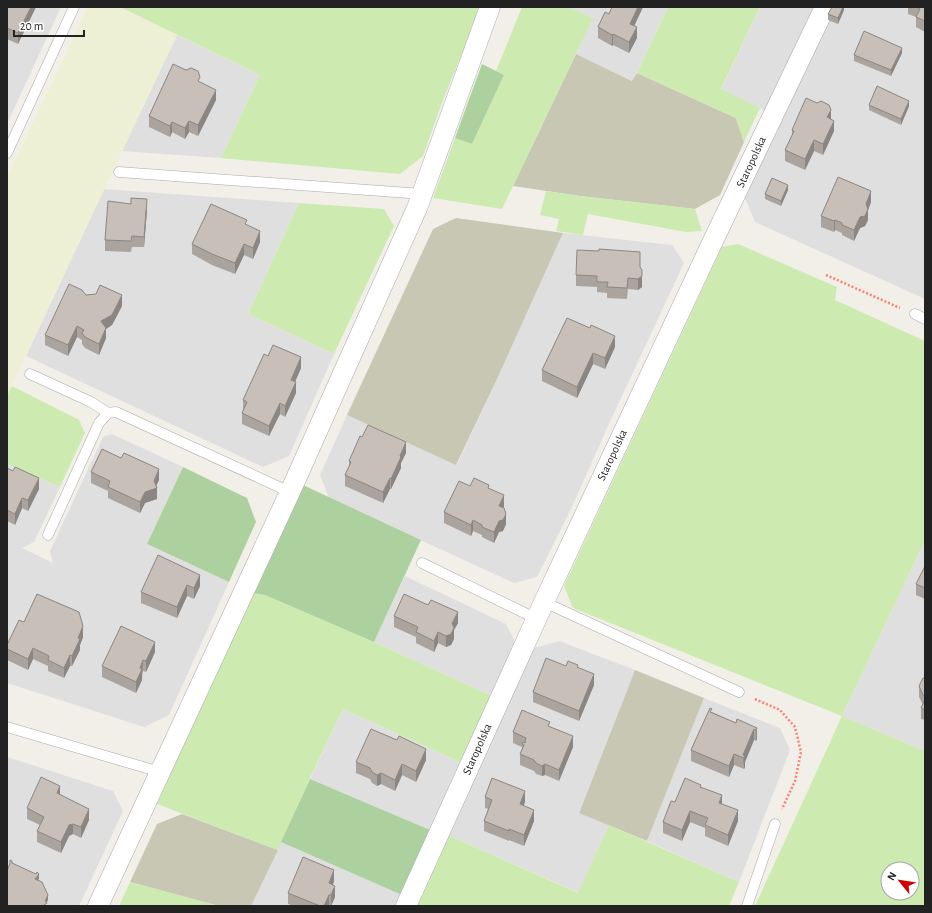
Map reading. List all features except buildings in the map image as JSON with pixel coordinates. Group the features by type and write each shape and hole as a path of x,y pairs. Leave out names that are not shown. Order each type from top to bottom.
{"street":[{"path":"98,906 290,492 422,194 490,7"},
{"name":"Staropolska","path":"406,906 540,610 708,250 825,7"}],"lane":[{"path":"7,153 74,7"},
{"path":"118,172 422,194"},
{"path":"915,314 925,319"},
{"path":"30,374 92,402 108,413"},
{"path":"48,535 98,423 108,413 116,412 290,492"},
{"path":"422,563 739,692"},
{"path":"7,727 160,772"},
{"path":"747,906 775,824"}],"path":[{"path":"826,275 915,314"},
{"path":"739,692 780,710 795,727 801,752 795,781 775,824"}],"shaded area":[{"path":"7,7 61,7 7,124"},
{"path":"88,7 120,7 177,35 7,396 7,177"},
{"path":"568,7 668,7 633,81 576,54 592,18"},
{"path":"760,7 819,7 769,113 721,90"},
{"path":"833,7 925,7 925,299 755,222 745,198"},
{"path":"177,35 260,75 221,158 122,151"},
{"path":"576,54 632,81 637,73 736,118 744,142 720,195 695,209 580,196 513,186"},
{"path":"104,189 299,203 248,314 334,354 289,456 263,467 26,356"},
{"path":"456,218 563,233 497,379 456,465 347,415 433,229"},
{"path":"563,233 672,245 684,263 571,509 537,577 514,583 329,498 320,475 347,415 457,465"},
{"path":"112,434 183,467 147,544 229,582 169,715 144,727 7,683 7,464 60,487 34,542 22,548 53,563 50,551 103,437"},
{"path":"925,540 925,751 842,716"},
{"path":"405,576 506,624 516,644 492,696 374,642"},
{"path":"559,641 635,670 579,812 609,825 579,893 448,835 534,648"},
{"path":"635,670 704,698 647,841 579,813"},
{"path":"704,698 780,728 790,750 739,882 647,841"},
{"path":"343,709 462,763 430,830 310,779"},
{"path":"7,757 113,791 123,811 79,906 7,906"},
{"path":"182,814 278,850 251,906 219,906 130,882 157,824"},
{"path":"281,842 402,895 396,906 251,906"}],"green space":[{"path":"120,7 481,7 443,100 423,156 400,174 221,158 260,75"},
{"path":"522,7 568,7 593,18 502,209 433,198 455,138 472,144 504,75 496,71"},
{"path":"668,7 760,7 721,89 760,108 744,142 736,118 637,73"},
{"path":"482,64 504,75 472,144 455,138"},
{"path":"546,191 695,209 702,231 686,232 588,214 583,235 556,231 559,219 540,215"},
{"path":"299,203 384,209 394,226 334,354 248,314"},
{"path":"738,244 837,287 835,300 925,341 925,540 842,716 573,608 564,586 722,247"},
{"path":"12,386 79,420 85,433 60,487 7,464 7,396"},
{"path":"183,467 247,498 256,522 229,582 147,544"},
{"path":"303,485 421,540 374,642 265,595 253,593"},
{"path":"253,593 265,595 374,642 492,696 462,763 343,709 278,850 157,804"},
{"path":"842,716 925,751 925,906 755,906"},
{"path":"310,779 430,830 402,895 281,842"},
{"path":"609,825 739,882 729,906 416,906 448,835 578,893"},
{"path":"130,882 219,906 119,906"}]}
